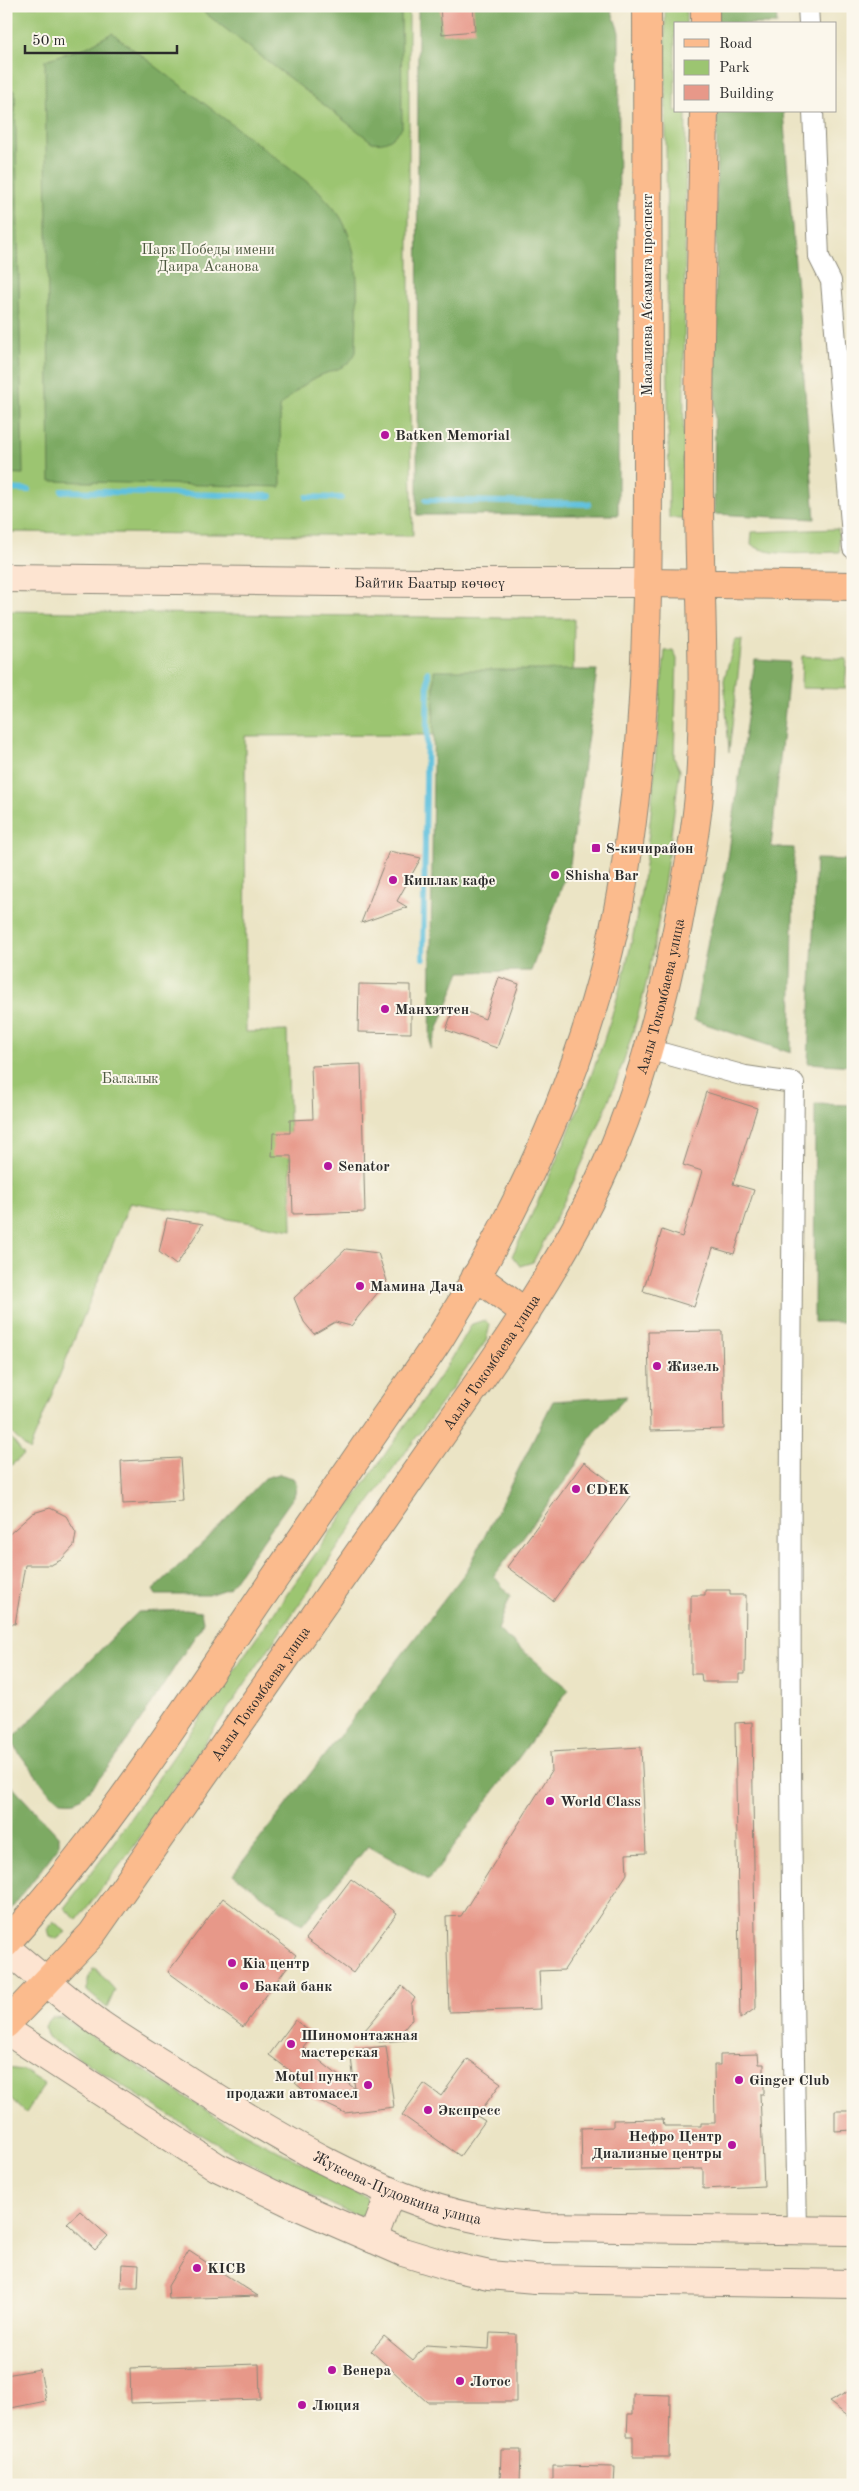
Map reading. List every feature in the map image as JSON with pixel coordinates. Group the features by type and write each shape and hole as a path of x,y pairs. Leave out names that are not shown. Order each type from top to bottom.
{"main road":[{"name":"Масалиева Абсамата проспект","path":"647,6 647,583"},
{"path":"705,6 705,22"},
{"path":"701,585 699,508 704,112"},
{"name":"Байтик Баатыр көчөсү","path":"6,578 853,586"},
{"path":"6,1943 46,1900 200,1688 438,1340 476,1276 537,1156 566,1090 599,990 614,927 628,850 646,666 647,583"},
{"name":"Аалы Токомбаева улица","path":"6,2024 92,1934 133,1878 526,1313 562,1253 600,1181 627,1112 648,1049 676,942 691,853 700,782 701,585"},
{"path":"476,1276 526,1313"},
{"name":"Жукеева-Пудовкина улица","path":"6,1948 101,2025 250,2120 319,2157 392,2191 460,2215 502,2224 545,2227 853,2231"},
{"path":"6,2030 217,2167 291,2204 412,2255 489,2275 586,2281 853,2284"},
{"path":"373,2238 392,2191"}],"street":[{"path":"808,6 809,22"},
{"path":"813,112 819,257 831,281 853,548"},
{"path":"648,1049 745,1076 794,1083 790,1359 793,2030 798,2230"}],"green space":[{"name":"Парк Победы имени Даира Асанова","path":"6,6 409,6 409,371 413,536 6,532"},
{"path":"196,6 401,6 402,128 389,140 372,142"},
{"path":"418,6 610,6 619,32 618,515 417,515"},
{"path":"665,6 686,6 686,22 674,22 674,112 686,112 683,518 669,518"},
{"path":"718,6 776,6 777,22 718,22"},
{"path":"112,33 319,191 339,214 348,234 356,267 356,352 353,358 344,366 306,383 280,407 281,487 50,481 45,60 87,47"},
{"path":"15,90 23,474 6,473 6,92"},
{"path":"717,112 783,112 815,519 714,514"},
{"path":"838,529 840,552 769,552 751,544 752,532"},
{"name":"Балалык","path":"6,611 574,619 572,734 245,736 246,1032 287,1031 292,1230 130,1202 29,1451 6,1427"},
{"path":"735,640 742,640 729,752 724,680"},
{"path":"673,650 677,659 674,758 680,770 657,931 644,994 615,1086 590,1146 533,1262 520,1266 512,1256 551,1173 587,1088 616,1000 628,955 638,910 648,845 665,651"},
{"path":"802,656 847,659 845,689 801,688"},
{"path":"755,660 790,662 771,847 794,848 791,1053 694,1020 708,940 727,866"},
{"path":"434,670 597,670 570,864 531,971 460,972 430,1049"},
{"path":"816,859 853,860 853,1066 808,1063"},
{"path":"815,1104 853,1105 853,1322 814,1322"},
{"path":"484,1320 490,1325 486,1341 358,1518 130,1852 77,1920 64,1908 101,1860 451,1360 472,1324"},
{"path":"627,1396 594,1433 573,1470 494,1576 510,1596 498,1630 569,1689 429,1880 368,1846 302,1925 233,1874 468,1569 553,1401"},
{"path":"6,1432 24,1455 6,1469"},
{"path":"279,1474 293,1478 297,1485 294,1496 229,1588 208,1595 156,1595 153,1590 207,1539 265,1478"},
{"path":"186,1610 201,1612 203,1621 201,1628 140,1722 103,1774 87,1792 75,1801 60,1801 48,1791 10,1741 138,1612"},
{"path":"6,1780 59,1837 59,1846 6,1916"},
{"path":"53,1921 66,1932 57,1939 50,1937 48,1930"},
{"path":"94,1967 115,1990 107,2008 87,1991 87,1981"},
{"path":"52,2017 64,2018 227,2124 366,2197 369,2207 364,2214 356,2216 276,2177 198,2133 47,2037 45,2026"},
{"path":"6,2068 23,2070 45,2084 26,2113 6,2094"}],"building":[{"path":"440,6 473,6 475,31 442,34"},
{"name":"Кишлак кафе","path":"389,851 421,858 397,901 407,907 361,923"},
{"path":"499,977 519,984 497,1048 446,1030 454,1007 485,1019"},
{"name":"Манхэттен","path":"359,984 411,985 411,1033 358,1032"},
{"name":"Senator","path":"361,1064 365,1212 293,1214 291,1156 272,1156 273,1133 290,1133 290,1120 313,1119 311,1066"},
{"path":"706,1092 757,1108 733,1184 754,1190 734,1254 713,1248 694,1307 643,1291 662,1230 682,1237 702,1171 683,1165"},
{"path":"167,1218 203,1224 176,1265 159,1252"},
{"path":"346,1249 378,1253 387,1281 351,1326 335,1322 314,1334 304,1322 294,1298"},
{"path":"722,1331 724,1429 650,1431 648,1332"},
{"path":"180,1458 183,1501 123,1504 121,1461"},
{"path":"584,1462 630,1496 553,1601 507,1567"},
{"path":"50,1508 66,1516 76,1533 74,1546 61,1560 51,1565 25,1565 15,1624 6,1623 6,1537 33,1513"},
{"path":"705,1590 730,1590 730,1595 746,1595 745,1674 739,1674 739,1682 702,1682 701,1674 691,1674 691,1595 705,1595"},
{"path":"752,1722 756,2008 740,2019 735,1723"},
{"path":"641,1747 646,1853 626,1854 627,1874 564,1970 539,1971 541,2009 449,2012 446,1917 461,1916 551,1772 550,1752"},
{"path":"351,1879 397,1913 353,1973 306,1939"},
{"name":"Kia центр","path":"223,1898 296,1955 243,2027 168,1972"},
{"path":"402,1986 415,1998 411,2004 412,2019 402,2032 407,2040 379,2042 365,2030"},
{"path":"295,2020 313,2034 303,2047 355,2089 350,2050 386,2046 394,2107 345,2113 313,2098 295,2083 300,2078 269,2055"},
{"path":"758,2054 759,2064 764,2064 764,2094 760,2094 764,2186 703,2189 703,2169 582,2171 581,2128 613,2127 613,2120 663,2119 664,2126 701,2126 701,2123 715,2123 714,2065 720,2065 720,2055"},
{"path":"468,2059 501,2083 477,2116 485,2121 460,2156 402,2115 424,2084 441,2096"},
{"path":"835,2111 853,2111 853,2130 835,2131"},
{"path":"80,2211 108,2236 95,2250 67,2223"},
{"name":"KICB","path":"189,2251 258,2296 169,2299 168,2286"},
{"path":"122,2264 139,2265 138,2288 121,2288"},
{"name":"Лотос","path":"490,2333 516,2334 516,2402 427,2402 371,2351 384,2336 413,2360 426,2345 489,2349"},
{"path":"259,2364 260,2399 131,2403 130,2368"},
{"path":"40,2369 46,2401 6,2409 6,2375"},
{"path":"853,2389 853,2420 829,2402"},
{"path":"633,2394 670,2395 669,2457 633,2457 633,2436 627,2436 628,2414 633,2414"},
{"path":"501,2450 521,2450 520,2485 500,2485"},
{"path":"553,2466 615,2467 614,2485 553,2485"}],"waterway":[{"path":"6,489 28,490"},
{"path":"62,491 271,496"},
{"path":"307,497 341,498"},
{"path":"426,500 589,504"},
{"path":"423,958 428,672"}],"place":[{"name":"Batken Memorial","path":"385,435"},
{"name":"8-кичирайон","path":"596,848"},
{"name":"Shisha Bar","path":"555,875"},
{"name":"Кишлак кафе","path":"393,880"},
{"name":"Манхэттен","path":"385,1009"},
{"name":"Senator","path":"328,1166"},
{"name":"Мамина Дача","path":"360,1286"},
{"name":"Жизель","path":"657,1366"},
{"name":"CDEK","path":"576,1489"},
{"name":"World Class","path":"550,1801"},
{"name":"Kia центр","path":"232,1963"},
{"name":"Бакай банк","path":"244,1986"},
{"name":"Шиномонтажная мастерская","path":"291,2044"},
{"name":"Ginger Club","path":"739,2080"},
{"name":"Motul пункт продажи автомасел","path":"368,2085"},
{"name":"Экспресс","path":"428,2110"},
{"name":"Нефро Центр Диализные центры","path":"732,2145"},
{"name":"KICB","path":"197,2268"},
{"name":"Венера","path":"332,2370"},
{"name":"Лотос","path":"460,2381"},
{"name":"Люция","path":"302,2405"}]}
